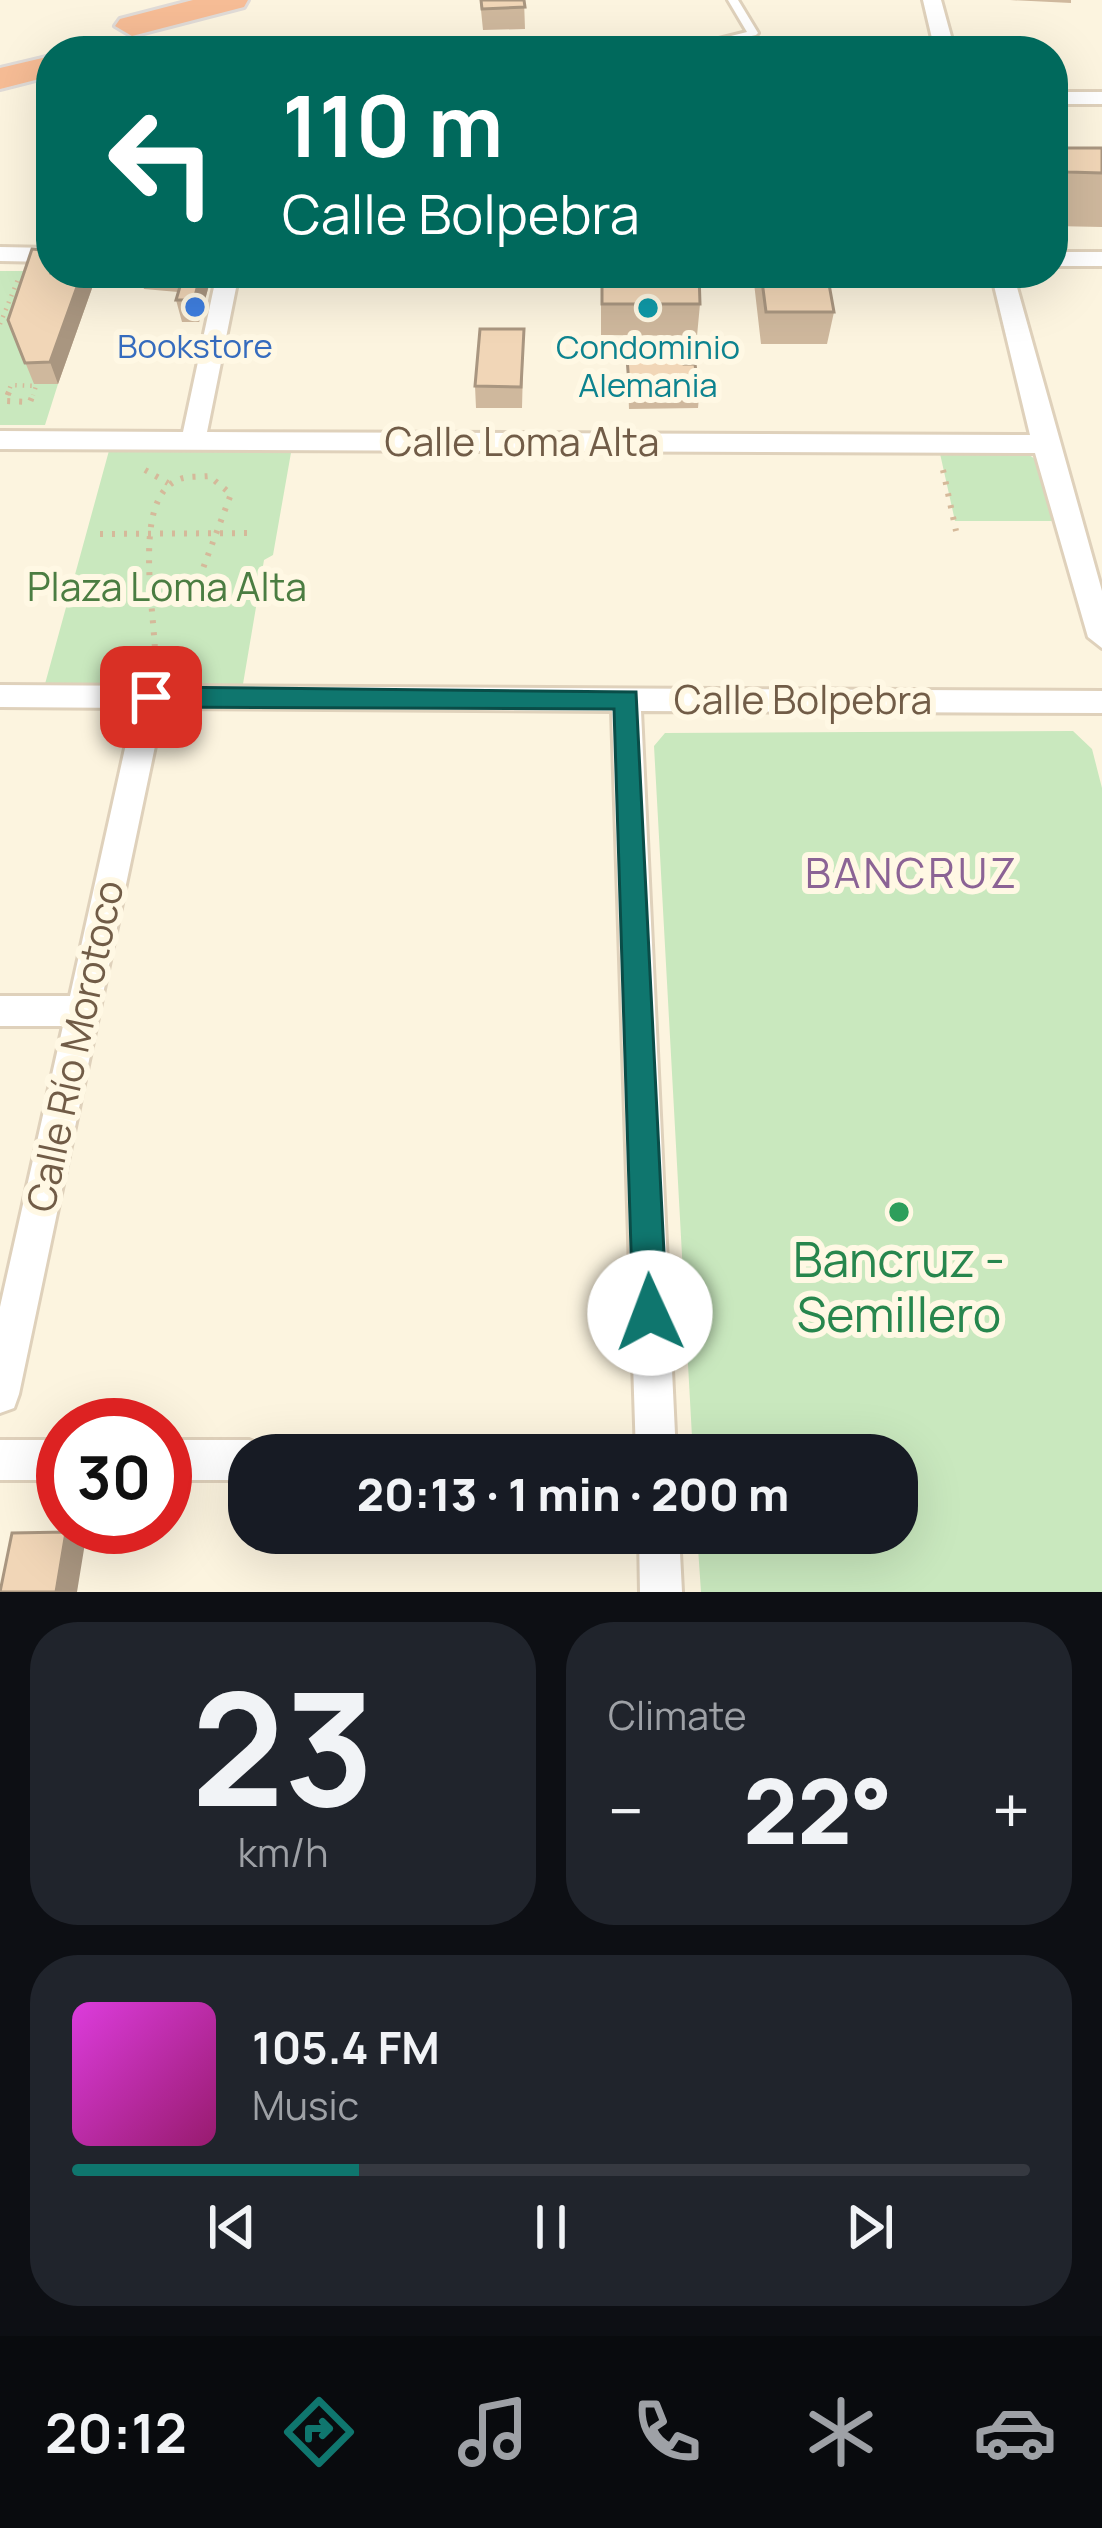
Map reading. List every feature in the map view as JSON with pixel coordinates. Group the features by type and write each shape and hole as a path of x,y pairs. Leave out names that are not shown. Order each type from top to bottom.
{"highway":[{"path":"117,36 158,0"},
{"path":"133,26 232,0"},
{"path":"0,79 36,70"}],"street":[{"path":"932,0 941,36"},
{"path":"1068,98 1102,98"},
{"path":"0,254 36,255"},
{"path":"1068,259 1102,259"},
{"path":"193,441 225,288"},
{"path":"1006,288 1045,444 1102,637"},
{"name":"Calle Loma Alta","path":"0,440 1045,444"},
{"name":"Calle Bolpebra","path":"0,696 1102,702"},
{"name":"Calle Río Morotoco","path":"0,1394 151,697"},
{"path":"626,699 655,1434"},
{"path":"0,1011 83,1011"},
{"path":"0,1460 36,1460"},
{"path":"192,1460 228,1460"},
{"path":"660,1554 661,1592"}],"lane":[{"path":"734,0 753,33 741,36"}],"path":[{"path":"0,324 36,260"},
{"path":"11,385 35,386 30,402 5,401 4,393 11,385"},
{"path":"937,443 956,531"},
{"path":"151,697 159,656 148,592 156,496 179,477 195,474 219,480 231,494 199,580 210,593 237,601"},
{"path":"100,534 255,533"}],"green space":[{"path":"0,271 36,271 34,384 58,384 45,425 0,425"},
{"name":"Plaza Loma Alta","path":"110,447 292,447 273,555 264,560 243,684 45,684"},
{"path":"939,449 1021,449 1039,462 1056,521 955,521"},
{"name":"Bancruz - Semillero","path":"1073,731 1092,749 1102,788 1102,1592 701,1592 698,1554 918,1554 918,1434 692,1434 654,746 665,733"}],"building":[{"path":"481,0 524,0 525,7 482,9"},
{"path":"1068,148 1102,148 1102,173 1068,172"},
{"path":"32,249 36,249 36,288 77,288 50,362 25,363 8,320"},
{"path":"180,288 197,288 194,300 176,300"},
{"path":"602,288 699,288 700,304 602,304"},
{"path":"763,288 830,288 834,312 766,312"},
{"path":"480,329 524,329 521,387 475,386"},
{"path":"683,357 684,364 695,364 699,397 630,398 627,358"},
{"path":"12,1533 36,1533 36,1554 62,1554 56,1592 0,1592"}],"place":[{"name":"Bookstore","path":"195,307"},
{"name":"Condominio Alemania","path":"648,308"},
{"name":"Bancruz - Semillero","path":"899,1212"}],"district":[{"name":"BANCRUZ","path":"912,873"}],"route":[{"path":"151,697 626,699 650,1313"}]}
